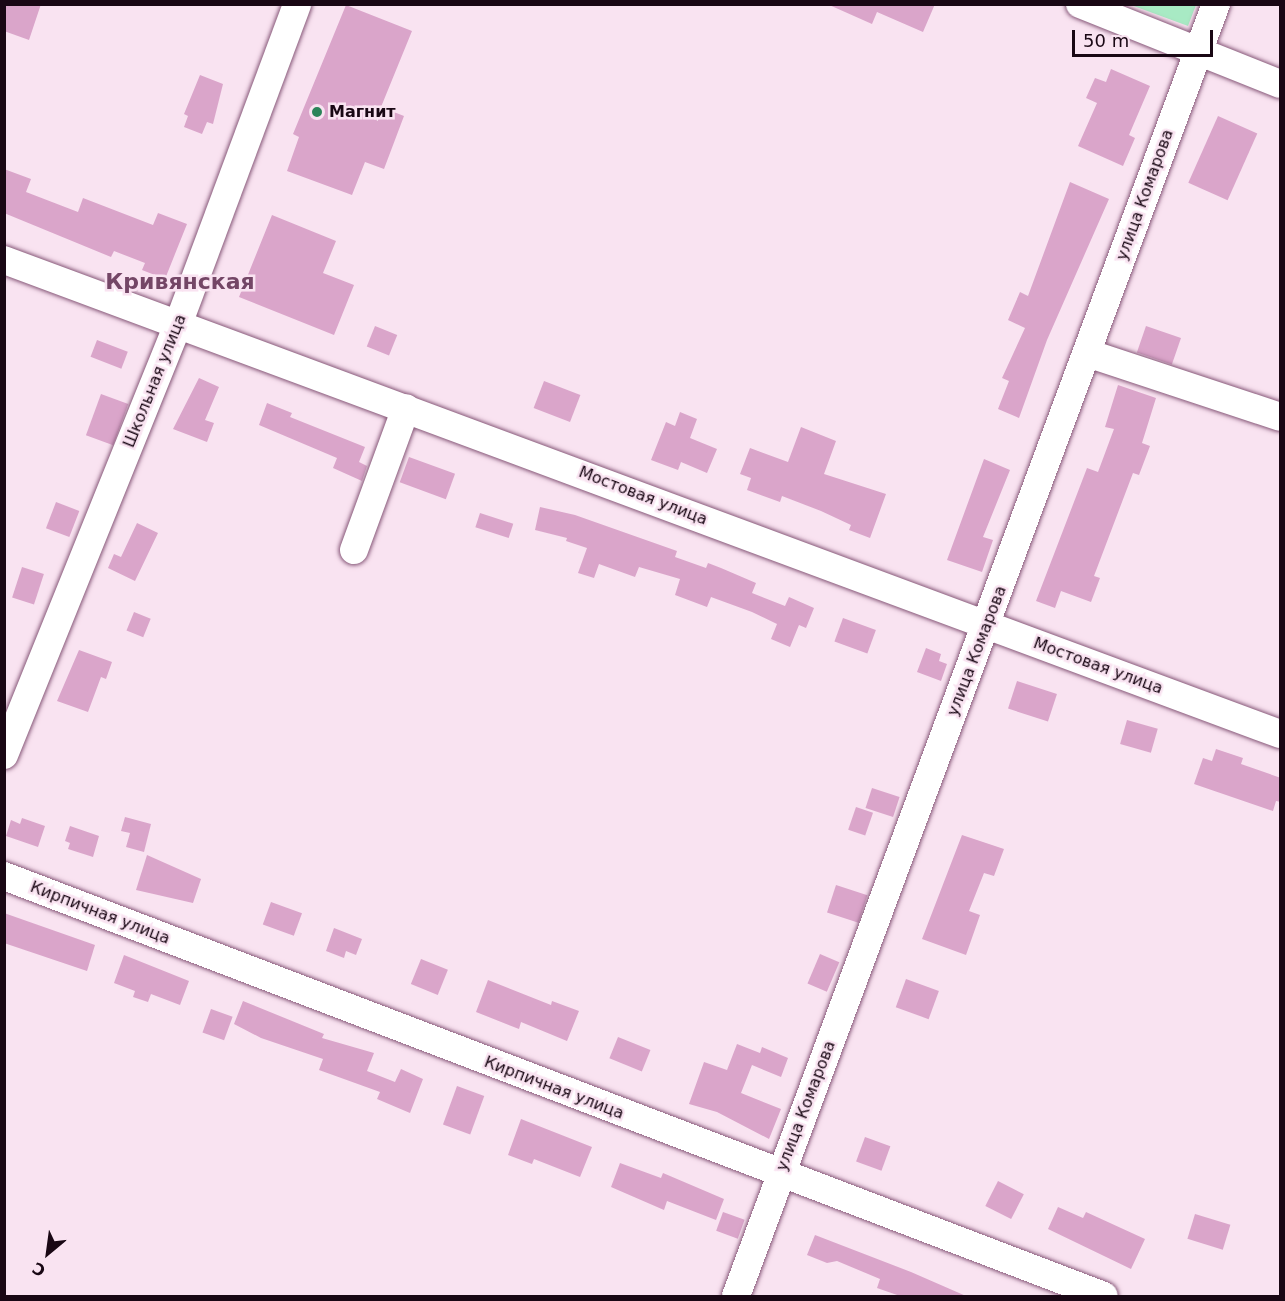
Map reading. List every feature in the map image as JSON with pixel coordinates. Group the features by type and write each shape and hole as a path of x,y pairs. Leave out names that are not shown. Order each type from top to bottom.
{"street":[{"name":"Школьная улица","path":"4,755 179,322 297,4"},
{"path":"1080,4 1281,84"},
{"name":"улица Комарова","path":"736,1296 1216,4"},
{"name":"Мостовая улица","path":"4,260 179,322 1281,734"},
{"path":"1087,353 1281,417"},
{"path":"354,550 406,408"},
{"name":"Кирпичная улица","path":"4,876 1104,1296"}],"green space":[{"path":"1131,5 1196,5 1188,26"}],"building":[{"path":"4,4 41,4 29,40 4,31"},
{"path":"827,4 935,4 923,32 877,12 872,24"},
{"path":"346,5 412,31 381,107 404,116 384,169 365,162 352,195 287,171 299,137 293,134"},
{"path":"1111,69 1150,86 1129,135 1135,138 1123,166 1078,146 1097,103 1086,98 1095,78 1106,82"},
{"path":"200,75 223,84 213,124 207,122 202,134 184,127 188,116 184,114"},
{"path":"1218,116 1257,133 1228,200 1188,183"},
{"path":"4,169 31,179 26,192 78,212 83,198 153,225 158,213 187,224 165,279 142,270 145,263 114,251 111,257 4,213"},
{"path":"1070,182 1109,199 1047,340 1019,418 998,409 1009,381 1002,378 1025,328 1008,320 1020,292 1028,296"},
{"path":"272,215 336,241 323,273 354,285 334,335 239,297"},
{"path":"375,326 397,335 389,355 367,346"},
{"path":"1146,326 1181,338 1172,365 1137,352"},
{"path":"97,340 128,352 121,369 91,357"},
{"path":"199,378 219,387 205,420 214,423 207,442 173,429"},
{"path":"544,381 580,395 570,422 534,408"},
{"path":"1118,385 1156,398 1142,443 1150,446 1139,475 1133,473 1094,576 1100,578 1091,602 1061,591 1055,608 1036,601 1087,468 1098,472 1114,429 1105,427"},
{"path":"101,394 128,404 113,445 86,435"},
{"path":"267,403 292,413 290,417 365,447 359,462 367,466 362,481 333,468 337,458 259,425"},
{"path":"680,412 697,419 690,438 717,449 707,473 681,462 678,470 651,460 666,422 675,426"},
{"path":"801,427 836,441 824,474 886,494 870,538 849,530 851,525 821,511 782,496 780,502 747,490 751,478 740,474 750,448 788,462"},
{"path":"409,457 455,474 446,499 400,482"},
{"path":"984,459 1010,470 983,537 993,540 982,572 947,560"},
{"path":"56,502 79,511 69,537 46,528"},
{"path":"540,507 575,515 677,551 675,557 706,568 708,563 721,568 756,583 752,593 785,606 789,597 814,608 806,628 799,625 790,647 771,639 777,624 752,612 711,597 707,607 675,595 680,579 639,567 635,577 599,564 594,578 578,573 587,548 566,541 567,538 535,530"},
{"path":"480,513 513,524 509,538 475,527"},
{"path":"137,523 158,533 135,581 108,568 114,554 121,557"},
{"path":"22,567 44,574 34,605 12,597"},
{"path":"134,612 151,619 143,637 127,631"},
{"path":"843,618 876,630 867,653 834,641"},
{"path":"926,648 941,654 939,661 947,664 941,681 917,672"},
{"path":"79,650 112,662 106,679 101,677 88,712 57,701"},
{"path":"1017,681 1057,694 1048,722 1008,709"},
{"path":"1127,720 1158,729 1151,753 1120,744"},
{"path":"1216,749 1243,758 1241,764 1281,778 1281,802 1276,801 1273,811 1194,784 1203,758 1212,761"},
{"path":"872,788 900,797 893,817 866,808"},
{"path":"856,807 873,813 865,836 848,830"},
{"path":"125,817 151,824 144,852 126,847 130,833 121,831"},
{"path":"22,818 45,826 38,847 6,836 11,820 20,824"},
{"path":"70,826 99,836 93,857 68,849 70,843 65,841"},
{"path":"962,835 1004,849 994,876 984,873 969,911 980,915 966,955 922,939"},
{"path":"147,855 201,879 193,903 136,890"},
{"path":"836,885 867,895 858,923 827,913"},
{"path":"271,902 302,913 294,936 263,925"},
{"path":"4,913 95,945 87,971 4,943"},
{"path":"334,928 362,939 356,955 346,951 344,958 326,951"},
{"path":"820,954 839,962 827,992 807,983"},
{"path":"124,955 189,981 180,1005 151,994 148,1002 133,997 135,991 114,983"},
{"path":"421,959 448,970 438,995 411,984"},
{"path":"906,979 939,991 929,1019 896,1007"},
{"path":"488,980 551,1005 552,1001 579,1011 567,1041 521,1022 519,1029 476,1012"},
{"path":"243,1001 324,1034 322,1038 374,1053 367,1071 395,1082 401,1069 423,1079 410,1113 377,1099 380,1092 319,1070 323,1059 261,1038 234,1024"},
{"path":"211,1009 233,1017 224,1040 202,1032"},
{"path":"618,1037 650,1050 642,1071 609,1058"},
{"path":"737,1044 760,1053 762,1047 788,1058 781,1077 752,1065 741,1093 781,1109 769,1139 717,1112 689,1104 704,1062 727,1070"},
{"path":"457,1086 484,1096 470,1134 443,1125"},
{"path":"521,1119 592,1147 580,1177 534,1159 532,1164 508,1155"},
{"path":"865,1137 890,1146 881,1171 856,1161"},
{"path":"620,1163 661,1178 663,1173 724,1199 716,1220 667,1201 664,1210 611,1187"},
{"path":"998,1181 1024,1194 1011,1219 985,1206"},
{"path":"1058,1207 1083,1218 1086,1212 1145,1239 1131,1269 1048,1229"},
{"path":"723,1212 745,1220 738,1239 716,1231"},
{"path":"1195,1214 1230,1225 1223,1250 1187,1239"},
{"path":"815,1235 966,1296 900,1296 877,1288 880,1279 837,1261 827,1263 807,1255"}],"place":[{"name":"Магнит","path":"317,112"}],"district":[{"name":"Кривянская","path":"180,282"}]}
